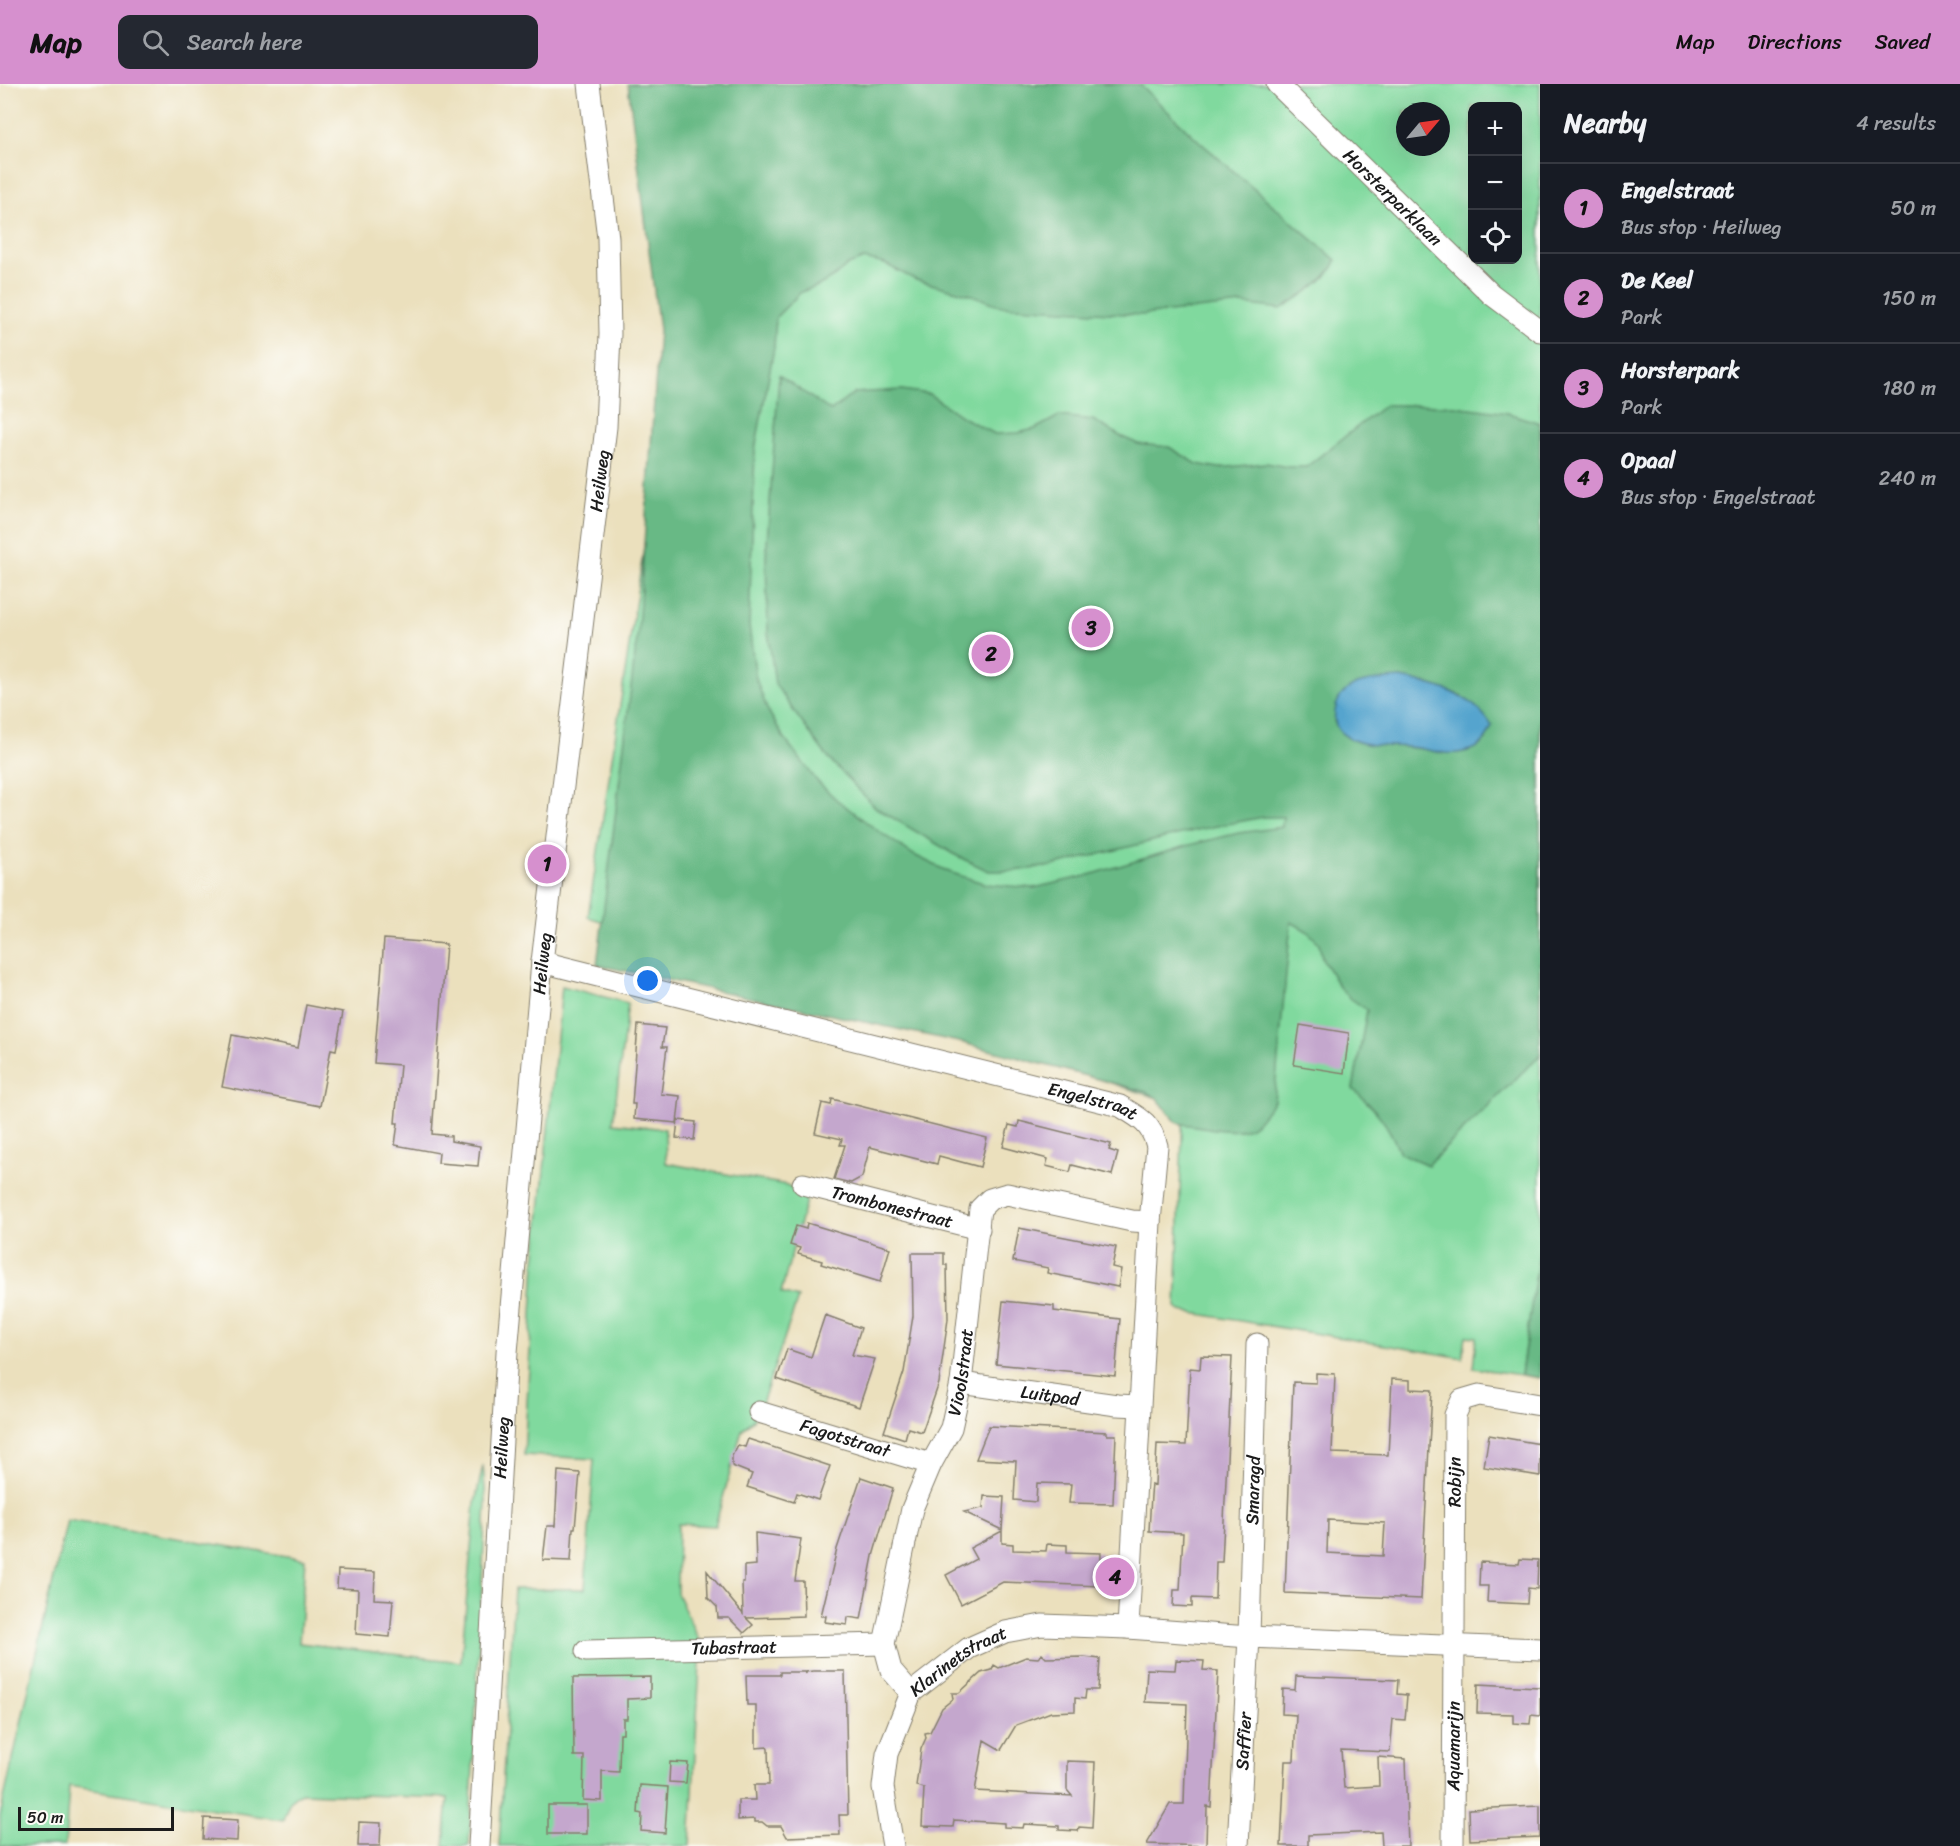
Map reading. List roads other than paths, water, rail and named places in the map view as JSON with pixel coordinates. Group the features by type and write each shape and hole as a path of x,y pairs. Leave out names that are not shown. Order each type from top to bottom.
{"street":[{"name":"Heilweg","path":"479,1846 507,1352 542,962 606,427 610,334 608,238 589,84"},
{"name":"Horsterparklaan","path":"1277,84 1491,294 1540,331"},
{"name":"Engelstraat","path":"542,962 1120,1106 1144,1120 1154,1134 1157,1146 1141,1221 1139,1406 1128,1628"},
{"name":"Trombonestraat","path":"803,1184 979,1229"},
{"name":"Vioolstraat","path":"911,1693 891,1670 884,1644 912,1509 931,1464 951,1428 961,1383 980,1209 990,1199 1007,1194 1141,1221"},
{"name":"Smaragd","path":"1249,1637 1257,1344"},
{"name":"Luitpad","path":"961,1383 1117,1405 1139,1406"},
{"name":"Robijn","path":"1453,1644 1455,1415 1462,1400 1479,1395 1540,1405"},
{"name":"Fagotstraat","path":"759,1412 931,1464"},
{"name":"Klarinetstraat","path":"893,1846 883,1786 887,1754 911,1693 969,1648 1005,1632 1042,1625 1128,1628 1249,1637 1540,1649"},
{"name":"Saffier","path":"1238,1846 1249,1637"},
{"name":"Tubastraat","path":"586,1651 884,1644"},
{"name":"Aquamarijn","path":"1453,1644 1453,1846"}],"water":[{"path":"1401,678 1441,688 1464,698 1484,715 1492,726 1488,736 1479,746 1472,749 1448,753 1364,743 1349,738 1339,731 1335,721 1335,712 1343,693 1360,683"}],"place":[{"name":"Horsterpark","path":"1091,628"},
{"name":"De Keel","path":"991,654"},
{"name":"Engelstraat","path":"547,864"},
{"name":"Opaal","path":"1115,1577"}]}
